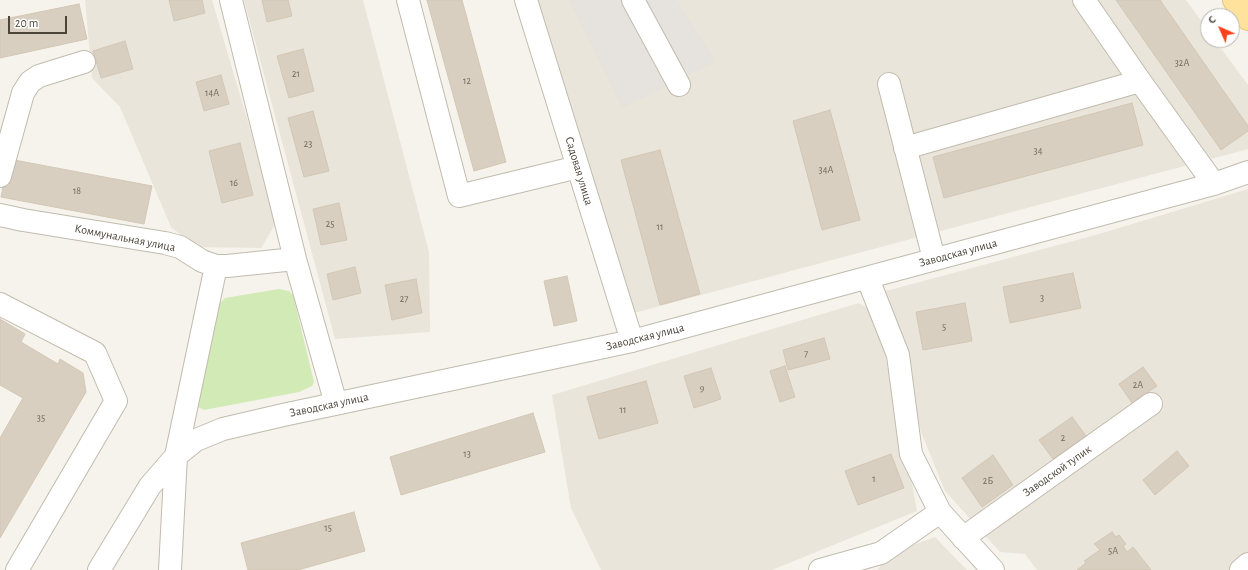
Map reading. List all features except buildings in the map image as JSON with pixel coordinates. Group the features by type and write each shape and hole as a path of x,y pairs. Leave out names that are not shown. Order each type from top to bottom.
{"main road":[{"path":"1234,0 1248,19"}],"street":[{"path":"231,0 295,259 336,404"},
{"path":"408,0 459,196 578,167"},
{"name":"Садовая улица","path":"526,0 632,341"},
{"path":"633,0 679,84"},
{"path":"1084,0 1214,184"},
{"path":"0,176 23,93 30,82 39,76 84,62"},
{"path":"905,148 1140,81"},
{"path":"889,84 934,259"},
{"name":"Заводская улица","path":"99,570 150,486 176,456 196,440 223,429 632,341 1214,184 1248,172"},
{"name":"Коммунальная улица","path":"0,214 23,220 165,243 180,248 202,261 216,266 295,259"},
{"path":"170,570 176,456 216,266"},
{"path":"868,278 898,355 911,454 940,512 993,570"},
{"path":"0,304 95,353 116,401 17,570"},
{"name":"Заводской тупик","path":"963,538 1151,404"},
{"path":"820,570 881,553 940,512"},
{"path":"1241,570 1248,564"}],"shaded area":[{"path":"85,0 212,0 276,223 261,248 196,247 171,227 120,107 92,78"},
{"path":"244,0 363,0 429,252 430,332 335,339"},
{"path":"530,0 1186,0 1200,19 1200,48 1221,48 1248,85 1248,149 619,317"},
{"path":"569,0 677,0 716,62 622,108"},
{"path":"1248,189 1248,570 1037,570 1025,554 1000,552 945,491 921,432 882,292 1099,234"},
{"path":"859,303 874,312 897,403 917,511 772,570 601,570 571,508 552,395"},
{"path":"935,537 967,570 878,570 885,555"}],"green space":[{"path":"279,289 289,291 293,295 314,382 312,386 299,392 204,410 198,407 218,305 225,298"}]}
